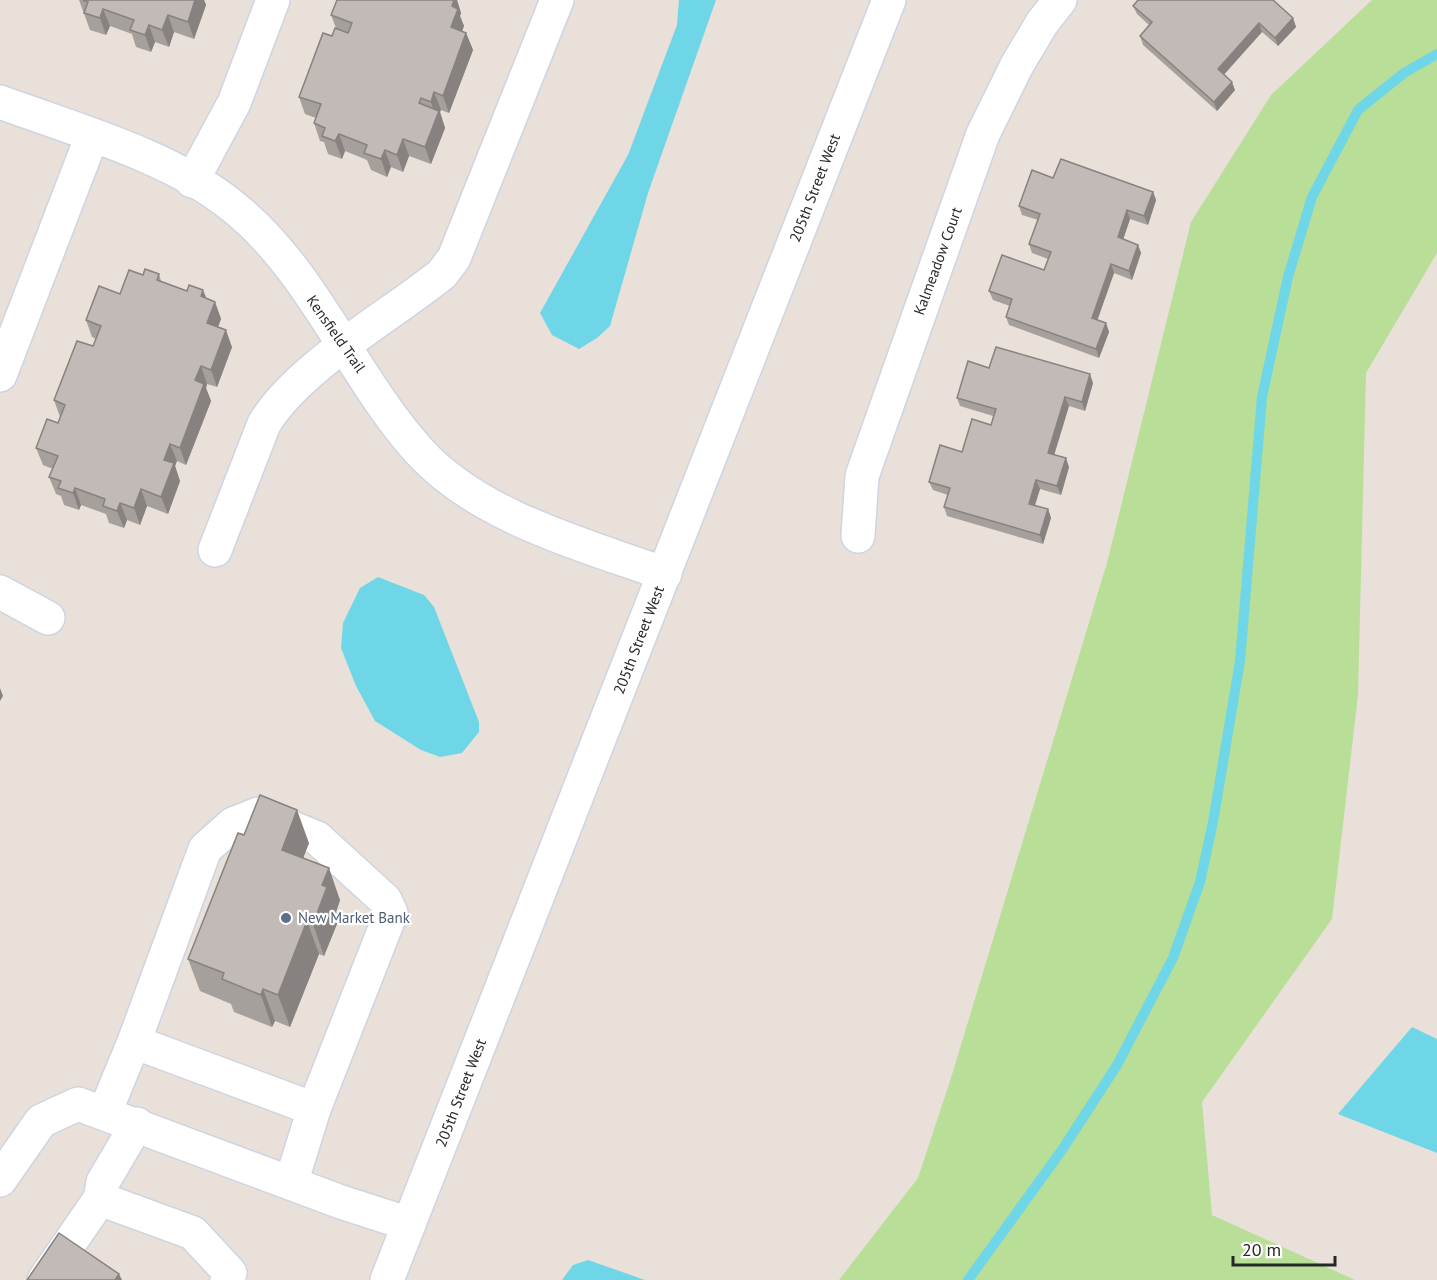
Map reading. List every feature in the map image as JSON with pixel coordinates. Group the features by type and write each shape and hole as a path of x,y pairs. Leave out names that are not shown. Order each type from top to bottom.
{"street":[{"path":"192,181 234,103 273,0"},
{"path":"215,550 264,424 275,406 289,391 429,284 454,258 557,0"},
{"name":"205th Street West","path":"387,1280 889,0"},
{"name":"Kalmeadow Court","path":"858,536 862,476 983,134 1017,65 1042,23 1060,0"},
{"name":"Kensfield Trail","path":"0,102 143,155 230,204 261,232 286,262 421,453 451,480 489,504 535,526 665,574"},
{"path":"0,375 92,136"},
{"path":"0,592 48,618"},
{"path":"105,1112 134,1042 205,849 233,824 258,814 317,838 386,900 392,913 314,1109 291,1183"},
{"path":"134,1042 314,1109"},
{"path":"0,1180 41,1121 78,1104 409,1224"},
{"path":"44,1280 100,1199 103,1182 137,1124"},
{"path":"100,1199 193,1233 230,1274 228,1280"}],"green space":[{"path":"1372,0 1437,0 1437,253 1366,373 1358,695 1332,919 1202,1102 1212,1215 1355,1280 839,1280 918,1178 951,1078 1107,563 1191,222 1271,95"}],"water":[{"path":"679,0 716,0 648,193 610,326 597,338 579,349 552,335 540,313 628,155 677,25"},
{"path":"378,577 424,595 434,607 479,722 479,732 462,753 440,757 421,750 375,721 356,686 341,648 343,623 360,588"},
{"path":"1412,1027 1437,1039 1437,1153 1338,1114"},
{"path":"588,1260 645,1280 562,1280 573,1265"}],"building":[{"path":"83,0 195,0 188,22 168,15 162,30 149,25 145,35 130,30 134,20 103,9 100,18 84,13 88,2"},
{"path":"337,0 454,0 452,6 458,9 451,27 466,33 443,96 434,92 431,102 421,98 419,103 439,111 425,147 403,139 397,155 385,150 381,159 364,153 367,145 339,134 335,141 322,136 325,128 314,123 321,104 299,97 323,33 332,36 335,28 348,33 352,23 331,15"},
{"path":"1138,0 1273,0 1293,18 1275,38 1259,23 1218,69 1232,82 1214,102 1140,36 1152,22 1133,6"},
{"path":"1061,159 1153,192 1144,216 1127,210 1118,237 1138,245 1129,271 1111,264 1092,318 1106,323 1096,349 1006,317 1012,299 989,291 1002,255 1044,270 1051,252 1029,244 1040,214 1019,206 1032,170 1053,178"},
{"path":"145,269 159,274 157,280 187,291 189,285 203,290 201,296 215,302 207,323 226,330 211,370 201,366 195,380 204,384 180,448 170,444 164,460 174,463 161,497 141,489 134,508 120,503 117,511 103,506 105,499 75,488 73,493 58,488 61,481 49,477 58,456 36,448 47,419 58,423 65,405 54,400 77,341 93,346 101,326 86,320 99,286 120,294 129,270 143,275"},
{"path":"996,347 1090,374 1082,402 1065,397 1048,453 1066,458 1057,486 1036,480 1029,504 1048,509 1040,535 944,507 950,488 929,482 940,445 962,452 972,419 991,425 996,409 957,398 968,361 989,368"},
{"path":"260,795 297,810 282,850 329,868 322,885 327,887 313,924 307,921 278,995 263,989 261,995 222,979 224,973 188,959 238,833 244,835"},
{"path":"59,1233 119,1274 115,1280 27,1280"}],"waterway":[{"path":"968,1280 1062,1150 1117,1065 1173,958 1200,882 1213,822 1240,661 1262,397 1288,277 1312,197 1358,110 1404,73 1437,54"}],"place":[{"name":"New Market Bank","path":"286,918"}]}
